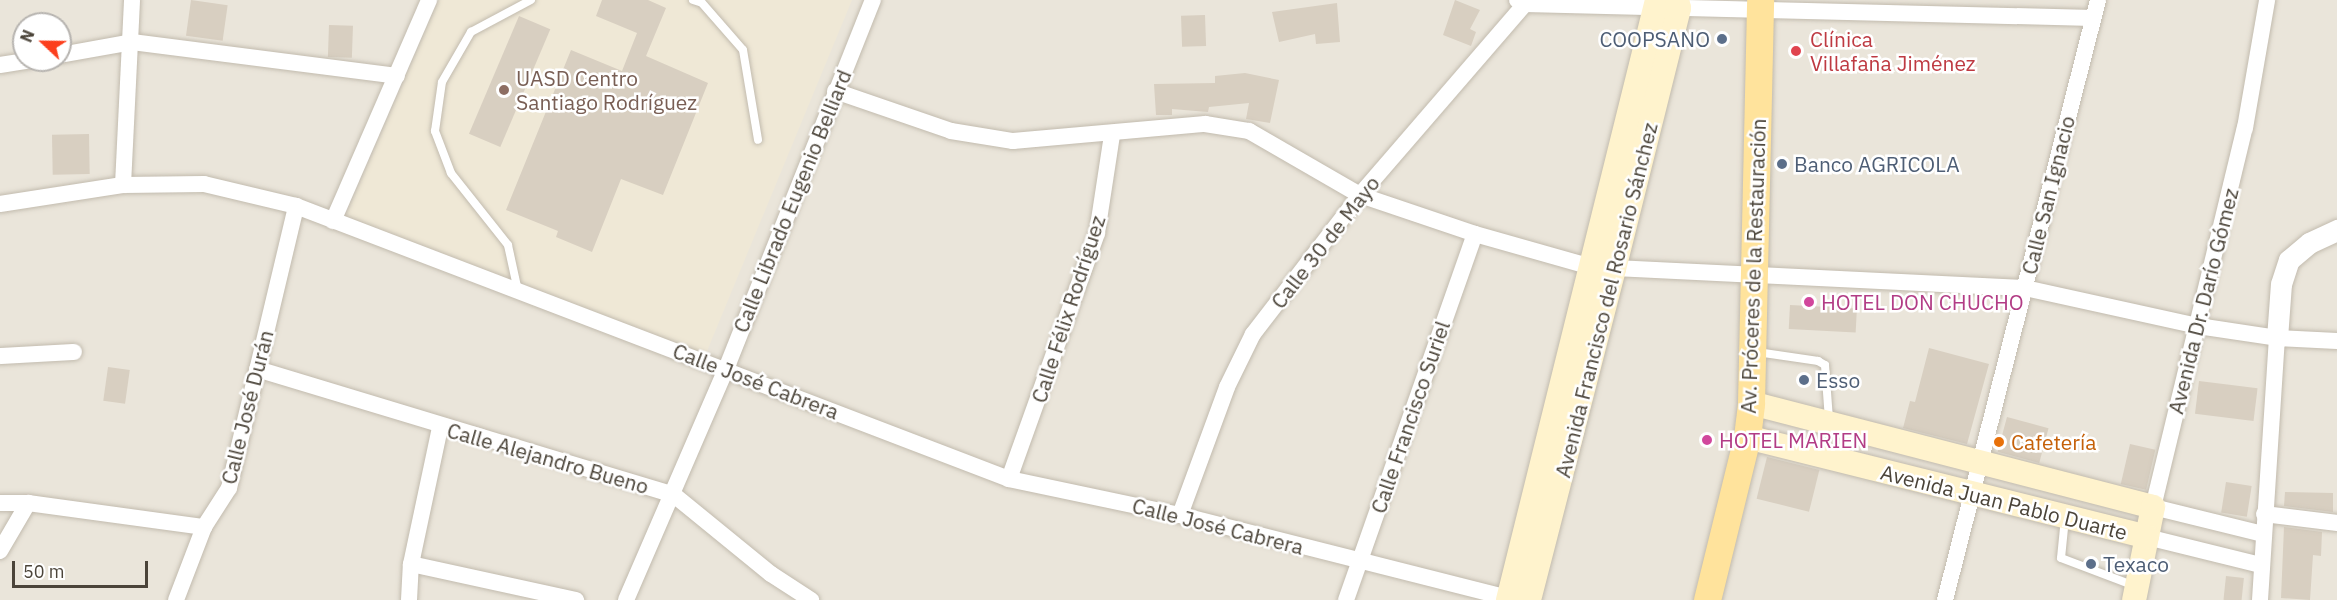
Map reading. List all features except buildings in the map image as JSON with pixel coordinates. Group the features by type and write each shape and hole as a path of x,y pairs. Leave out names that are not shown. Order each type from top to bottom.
{"main road":[{"name":"Avenida Francisco del Rosario Sánchez","path":"1515,600 1603,268 1667,4"},
{"name":"Av. Próceres de la Restauración","path":"1707,600 1747,437 1751,403 1756,277 1760,4"},
{"name":"Avenida Juan Pablo Duarte","path":"1751,403 2153,507"},
{"name":"Avenida Juan Pablo Duarte","path":"1747,437 1972,496 2147,537"},
{"name":"Avenida Dr. Darío Gómez","path":"2135,593 2153,507"}],"street":[{"path":"123,185 132,42 132,0"},
{"path":"333,221 429,0"},
{"name":"Calle Librado Eugenio Belliard","path":"626,600 674,495 726,369 873,0"},
{"name":"Calle San Ignacio","path":"1945,600 2098,0"},
{"name":"Avenida Dr. Darío Gómez","path":"2153,507 2245,128 2267,0"},
{"path":"1521,2 1760,4 2093,18"},
{"name":"Calle 30 de Mayo","path":"1180,515 1227,387 1253,334 1360,195 1521,2"},
{"path":"72,53 132,42 397,76"},
{"path":"835,91 951,131 1003,139 1112,135 1205,124 1249,131 1360,195 1475,234 1603,268 2025,288 2198,326 2277,338 2337,341"},
{"name":"Calle Félix Rodríguez","path":"1009,479 1097,233 1112,135"},
{"name":"Calle José Cabrera","path":"0,204 123,185 204,184 296,206 1009,479 1180,515 1515,600"},
{"name":"Calle José Durán","path":"176,600 204,527 229,488 296,206"},
{"path":"2260,600 2281,284 2289,260 2309,243 2337,230"},
{"name":"Calle Francisco Suriel","path":"1346,600 1475,234"},
{"path":"0,356 74,352"},
{"name":"Calle Alejandro Bueno","path":"257,369 440,427 674,495 771,574 811,600"},
{"path":"409,600 411,564 440,427"},
{"path":"0,503 28,503 204,527"},
{"path":"0,551 28,503"},
{"name":"Avenida Juan Pablo Duarte","path":"2153,507 2263,534"},
{"path":"2264,514 2337,523"},
{"name":"Avenida Juan Pablo Duarte","path":"2147,537 2261,565"},
{"path":"411,564 576,600"}],"lane":[{"path":"518,291 508,246 451,173 435,131 442,82 471,32 531,0"},
{"path":"693,0 702,3 743,50 758,140"},
{"path":"1753,352 1825,365 1829,423"},
{"path":"2065,518 2061,558 2135,593"}],"shaded area":[{"path":"0,0 2337,0 2337,600 0,600"},
{"path":"439,0 852,0 705,356 345,217"}],"place":[{"name":"COOPSANO","path":"1722,39"},
{"name":"Clínica Villafaña Jiménez","path":"1796,51"},
{"name":"UASD Centro Santiago Rodríguez","path":"504,90"},
{"name":"Banco AGRICOLA","path":"1782,164"},
{"name":"HOTEL DON CHUCHO","path":"1809,302"},
{"name":"Esso","path":"1804,380"},
{"name":"HOTEL MARIEN","path":"1707,440"},
{"name":"Cafetería","path":"1999,442"},
{"name":"Texaco","path":"2091,564"}]}
